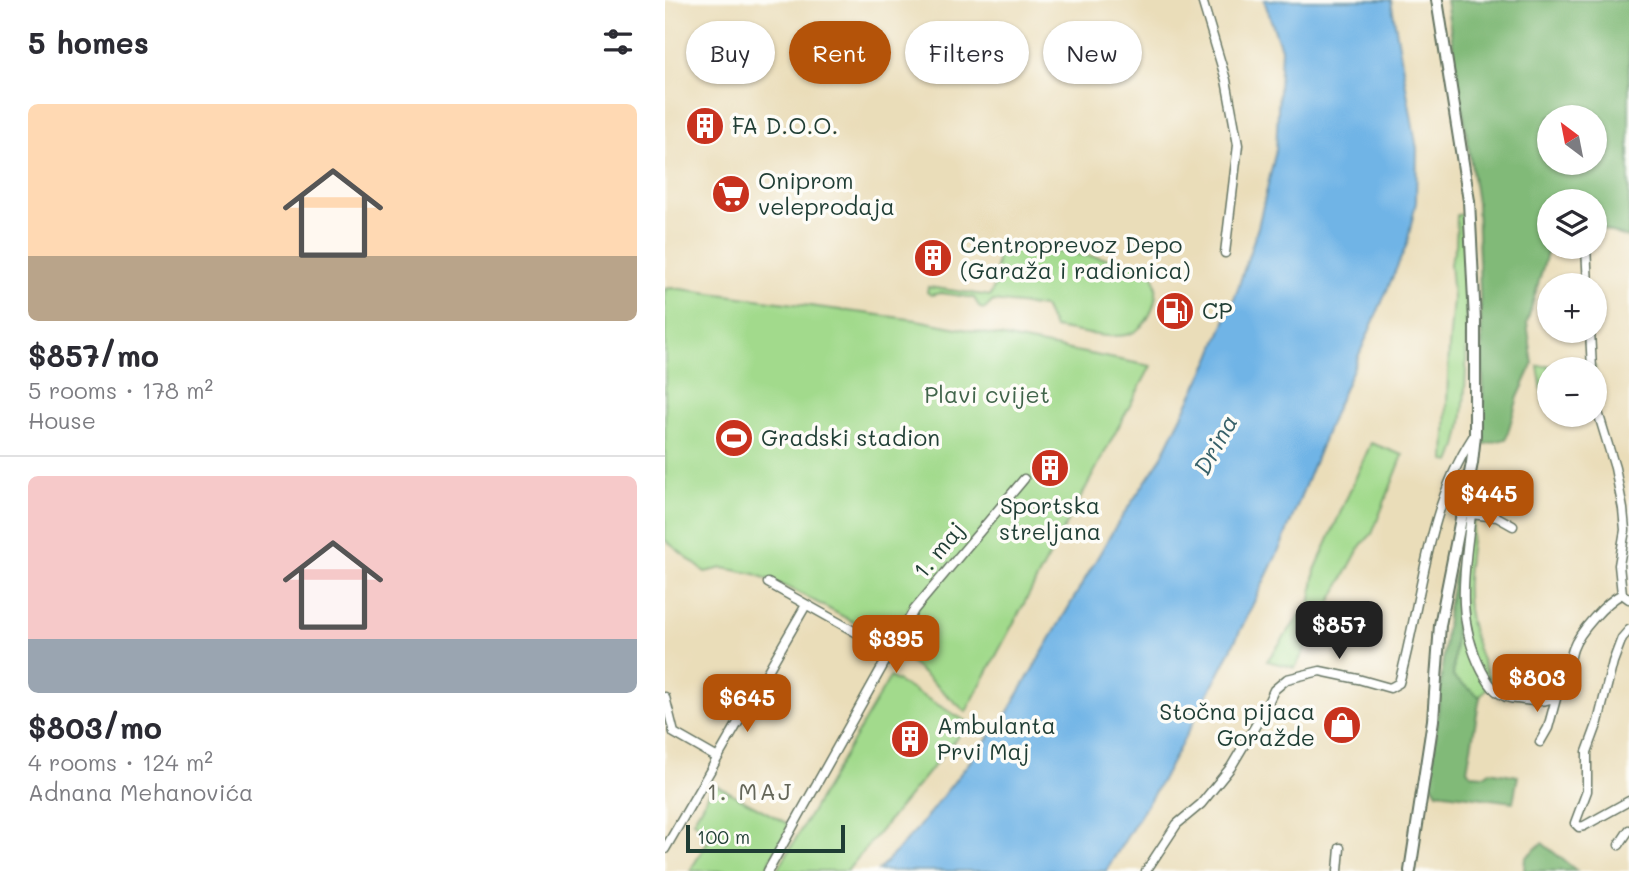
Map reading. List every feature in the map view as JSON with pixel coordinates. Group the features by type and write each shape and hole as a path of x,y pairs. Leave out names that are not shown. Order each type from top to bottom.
{"street":[{"path":"1202,0 1226,80 1238,145 1224,253"},
{"path":"1437,0 1469,201 1475,321 1475,435 1467,513 1463,604 1470,644 1490,686 1498,693 1513,699 1547,700 1557,695"},
{"path":"1540,742 1548,728 1557,695 1565,685 1574,645 1597,615 1615,598 1626,597 1619,565 1625,530 1623,509 1615,468 1602,427"},
{"path":"1146,871 1177,824 1201,804 1231,767 1274,690 1287,679 1319,671 1390,688 1399,682 1417,599 1449,481 1459,458 1475,435"},
{"name":"1. maj","path":"768,871 914,610 1024,479"},
{"path":"1467,513 1497,517 1513,526"},
{"path":"1410,871 1433,720 1440,625 1467,513"},
{"path":"768,583 891,652"},
{"path":"665,849 806,605"},
{"path":"1629,630 1622,638 1613,662 1598,722 1587,752 1587,790 1575,823 1579,827 1584,826 1629,800"},
{"path":"665,698 674,733 716,757"},
{"path":"1619,845 1629,830"},
{"path":"1338,871 1340,849"}],"green space":[{"path":"1446,0 1629,0 1629,238 1607,230 1607,189 1537,189 1537,259 1545,259 1541,273 1537,273 1537,288 1527,323 1533,364 1518,397 1506,439 1482,445 1483,380 1477,203"},
{"path":"1463,214 1466,371 1461,429 1451,462 1445,461 1453,298 1450,263 1456,245 1457,215"},
{"path":"999,243 1138,263 1150,271 1155,280 1155,299 1148,318 1142,326 1126,335 1100,335 1054,328 1044,307 993,301 985,309 980,308 974,298 941,293 931,295 927,292 928,287 990,296 994,287"},
{"name":"Plavi cvijet","path":"665,289 917,320 1151,366 966,712 883,638 794,590 755,574 723,568 705,572 665,540"},
{"path":"1371,443 1403,455 1372,534 1361,545 1295,668 1267,661 1311,600 1315,570"},
{"path":"1470,503 1475,510 1468,572 1468,607 1477,645 1491,682 1480,697 1453,678 1457,558"},
{"path":"1457,558 1453,677 1480,697 1467,770 1471,774 1484,775 1490,771 1518,776 1513,802 1437,792 1431,782 1448,609"},
{"path":"890,677 969,723 847,871 777,871"},
{"path":"714,784 790,825 765,871 690,871 712,834 693,821"},
{"path":"1542,843 1577,871 1524,871 1525,858"}],"water":[{"name":"Drina","path":"1264,0 1391,0 1417,149 1416,202 1407,244 1336,408 1281,546 1224,664 1165,775 1106,871 878,871 916,830 1005,717 1114,529 1161,458 1210,359 1237,291 1258,227 1276,150 1281,49"}],"place":[{"name":"FA D.O.O.","path":"705,126"},
{"name":"Oniprom veleprodaja","path":"731,194"},
{"name":"Centroprevoz Depo (Garaža i radionica)","path":"933,258"},
{"name":"CP","path":"1175,311"},
{"name":"Gradski stadion","path":"734,438"},
{"name":"Sportska streljana","path":"1050,468"},
{"name":"Stočna pijaca Goražde","path":"1342,725"},
{"name":"Ambulanta Prvi Maj","path":"910,739"}],"district":[{"name":"1. MAJ","path":"750,792"}]}
